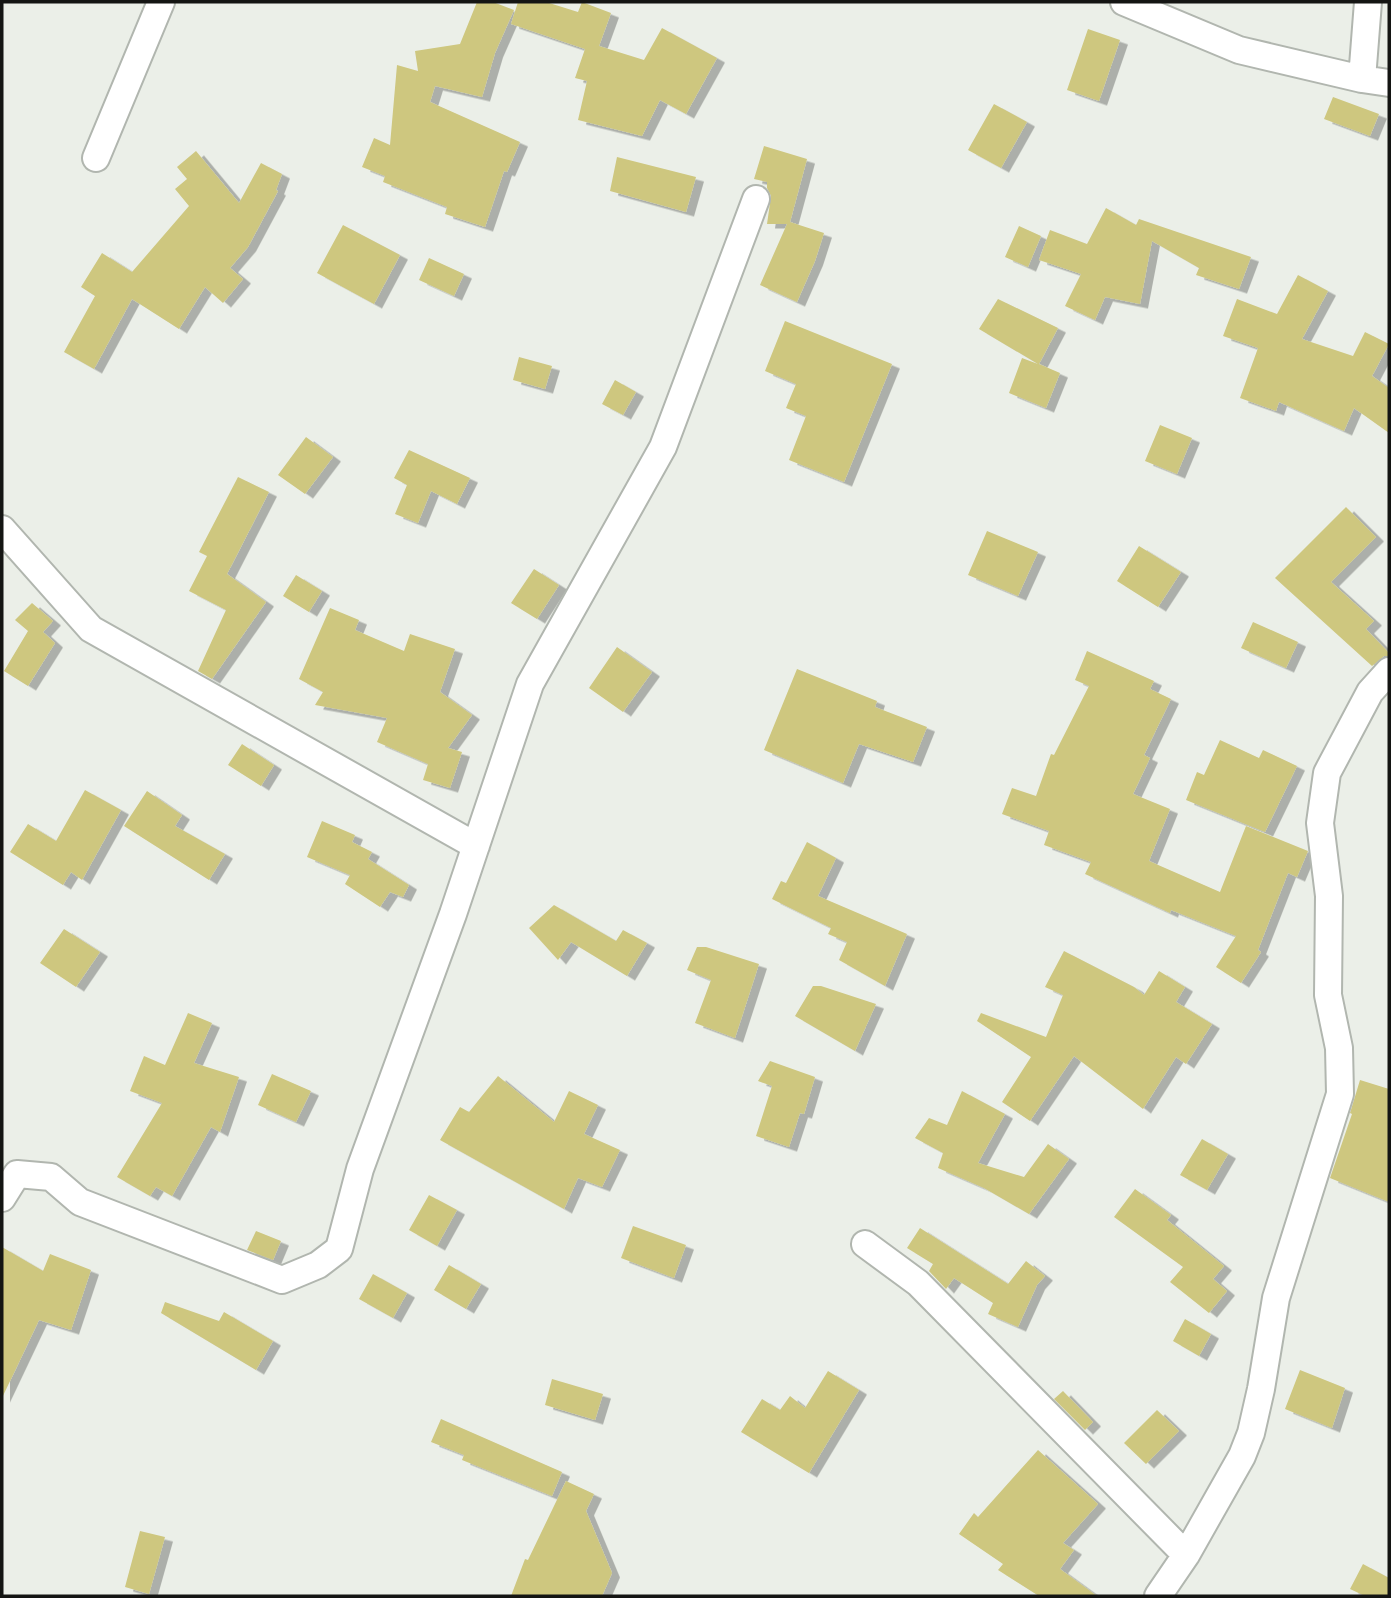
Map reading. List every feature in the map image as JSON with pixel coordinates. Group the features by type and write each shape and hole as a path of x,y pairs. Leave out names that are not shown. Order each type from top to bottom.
{"street":[{"path":"96,158 161,2"},
{"path":"1124,2 1239,50 1389,83"},
{"path":"1362,79 1368,2"},
{"path":"2,1198 17,1174 51,1177 80,1202 282,1280 318,1265 339,1249 360,1169 476,846 530,684 663,447 756,199"},
{"path":"2,528 91,629 476,846"},
{"path":"1158,1596 1186,1555 1242,1456 1251,1433 1276,1298 1340,1094 1339,1048 1328,995 1329,895 1320,824 1327,773 1370,692 1389,671"},
{"path":"865,1244 918,1283 1186,1555"}],"building":[{"path":"477,2 493,2 514,10 495,53 482,97 435,86 430,102 520,142 507,172 504,171 485,227 445,214 447,207 383,182 385,176 362,167 374,138 390,145 397,65 418,71 415,51 460,44"},
{"path":"518,2 546,2 578,12 582,2 611,13 599,46 644,60 662,28 717,58 686,114 660,100 642,136 578,120 587,81 575,78 585,49 511,24"},
{"path":"1088,29 1120,40 1099,101 1067,90"},
{"path":"1333,97 1379,114 1370,136 1324,119"},
{"path":"994,104 1027,122 1001,168 968,150"},
{"path":"764,146 807,159 790,222 824,233 797,302 760,285 787,224 767,224 771,196 767,182 754,179"},
{"path":"196,151 239,203 261,163 282,174 276,190 278,191 248,247 230,268 243,279 223,303 205,287 179,329 132,299 94,369 64,352 95,296 81,287 102,253 132,272 189,206 175,189 187,179 177,167"},
{"path":"617,157 696,177 686,212 610,191"},
{"path":"1106,208 1136,225 1139,219 1251,257 1239,289 1196,275 1199,268 1152,241 1140,304 1105,297 1095,320 1065,306 1081,274 1039,260 1050,230 1087,244"},
{"path":"343,225 400,255 374,304 317,273"},
{"path":"1019,226 1041,236 1028,267 1005,257"},
{"path":"429,258 464,274 454,296 419,280"},
{"path":"1298,275 1328,291 1302,339 1353,356 1365,332 1389,344 1372,376 1389,388 1389,433 1354,408 1344,431 1279,402 1276,411 1240,398 1258,348 1223,336 1237,299 1277,314"},
{"path":"998,299 1058,328 1039,364 1060,373 1046,408 1009,393 1022,358 1038,364 979,329"},
{"path":"785,321 892,364 844,482 789,460 806,416 786,408 796,384 765,371"},
{"path":"519,357 552,366 545,389 513,380"},
{"path":"615,380 636,392 623,415 602,404"},
{"path":"1160,425 1192,438 1177,474 1145,461"},
{"path":"306,437 333,457 305,494 278,475"},
{"path":"409,450 470,478 457,504 431,491 418,523 395,514 407,485 394,478"},
{"path":"238,477 269,492 227,574 266,602 212,679 198,671 226,610 189,591 207,556 199,552"},
{"path":"1346,507 1376,537 1331,582 1374,621 1366,629 1389,656 1384,656 1372,666 1275,578"},
{"path":"987,531 1038,552 1018,596 968,575"},
{"path":"1139,546 1181,572 1158,607 1117,581"},
{"path":"534,569 559,585 537,619 511,603"},
{"path":"296,575 322,591 309,612 283,596"},
{"path":"32,603 53,621 43,632 55,643 28,686 4,671 28,631 15,620"},
{"path":"330,608 359,620 355,630 404,651 410,634 455,649 440,692 472,715 448,748 462,752 450,788 423,780 428,764 377,742 387,718 315,705 323,692 299,679"},
{"path":"1253,622 1298,642 1286,668 1241,648"},
{"path":"617,647 652,672 623,712 589,688"},
{"path":"1087,651 1154,681 1150,689 1171,699 1144,755 1150,758 1133,794 1170,809 1149,861 1220,892 1246,826 1308,851 1297,877 1288,873 1258,950 1261,952 1241,983 1216,967 1236,936 1171,910 1170,913 1085,874 1091,862 1044,845 1049,831 1002,814 1012,788 1036,796 1051,754 1054,755 1089,686 1075,680"},
{"path":"797,669 877,701 875,707 927,727 913,762 859,744 843,783 764,750"},
{"path":"1220,740 1259,758 1263,750 1297,766 1265,832 1186,800 1197,772 1204,775"},
{"path":"242,744 274,765 261,786 228,765"},
{"path":"85,790 121,810 82,880 71,872 63,885 10,852 28,824 56,841"},
{"path":"147,791 182,815 175,826 225,854 209,880 124,826"},
{"path":"322,821 355,835 352,842 372,852 368,859 409,885 403,897 390,892 380,907 345,884 350,875 307,857"},
{"path":"807,842 836,858 818,896 907,934 885,986 839,960 847,942 828,934 831,928 772,899 781,881 786,883"},
{"path":"554,905 616,941 623,930 647,943 627,976 571,942 558,960 529,928"},
{"path":"64,929 100,952 76,987 40,963"},
{"path":"697,947 706,947 759,964 735,1038 695,1023 711,980 687,970"},
{"path":"1064,951 1134,987 1144,995 1159,971 1185,987 1176,1002 1212,1024 1186,1064 1176,1057 1143,1109 1074,1056 1030,1121 1002,1102 1031,1057 977,1021 981,1013 1046,1037 1063,995 1045,987"},
{"path":"813,986 821,986 876,1004 855,1051 795,1016"},
{"path":"188,1013 212,1023 194,1063 239,1077 220,1132 211,1127 172,1196 156,1187 150,1196 117,1177 162,1103 130,1091 144,1056 165,1065"},
{"path":"770,1061 815,1077 804,1114 800,1113 789,1147 756,1136 772,1086 758,1081"},
{"path":"272,1074 311,1091 296,1122 258,1105"},
{"path":"498,1076 554,1122 569,1091 598,1105 584,1134 620,1150 602,1187 578,1178 564,1209 440,1140 460,1107 469,1112"},
{"path":"1360,1080 1389,1089 1389,1202 1330,1178 1352,1114 1350,1113"},
{"path":"962,1091 1005,1114 978,1163 1024,1177 1048,1144 1069,1159 1029,1214 984,1188 938,1168 943,1153 915,1138 929,1118 947,1125"},
{"path":"1202,1139 1228,1154 1207,1190 1180,1175"},
{"path":"1135,1189 1171,1215 1167,1220 1224,1266 1213,1279 1227,1291 1209,1313 1170,1282 1183,1267 1114,1217"},
{"path":"429,1195 457,1210 437,1246 409,1230"},
{"path":"633,1226 686,1245 674,1278 621,1258"},
{"path":"920,1228 1008,1284 1026,1261 1045,1276 1037,1285 1018,1327 988,1314 993,1303 954,1278 946,1289 929,1271 933,1264 907,1248"},
{"path":"256,1231 281,1241 273,1260 247,1250"},
{"path":"2,1247 43,1271 50,1254 91,1270 71,1330 39,1320 2,1398"},
{"path":"449,1265 481,1284 466,1309 434,1290"},
{"path":"373,1274 407,1293 393,1318 359,1299"},
{"path":"165,1302 219,1321 224,1312 273,1341 256,1370 161,1313"},
{"path":"1185,1319 1211,1334 1199,1356 1173,1341"},
{"path":"1300,1370 1345,1388 1332,1428 1285,1409"},
{"path":"828,1371 859,1390 809,1473 741,1432 762,1399 780,1410 790,1396 805,1408"},
{"path":"552,1379 603,1394 595,1420 545,1405"},
{"path":"1063,1391 1093,1422 1085,1430 1054,1399"},
{"path":"1157,1410 1179,1431 1146,1464 1124,1443"},
{"path":"441,1419 562,1472 552,1496 462,1460 464,1455 431,1442"},
{"path":"1038,1450 1098,1504 1063,1543 1074,1550 1060,1569 1097,1596 1039,1596 998,1570 1003,1564 959,1534 974,1513 978,1517"},
{"path":"566,1481 594,1494 586,1511 612,1573 602,1596 511,1596 525,1559 528,1560"},
{"path":"140,1531 165,1537 149,1594 125,1587"},
{"path":"1363,1564 1389,1578 1389,1596 1365,1596 1350,1589"}]}
